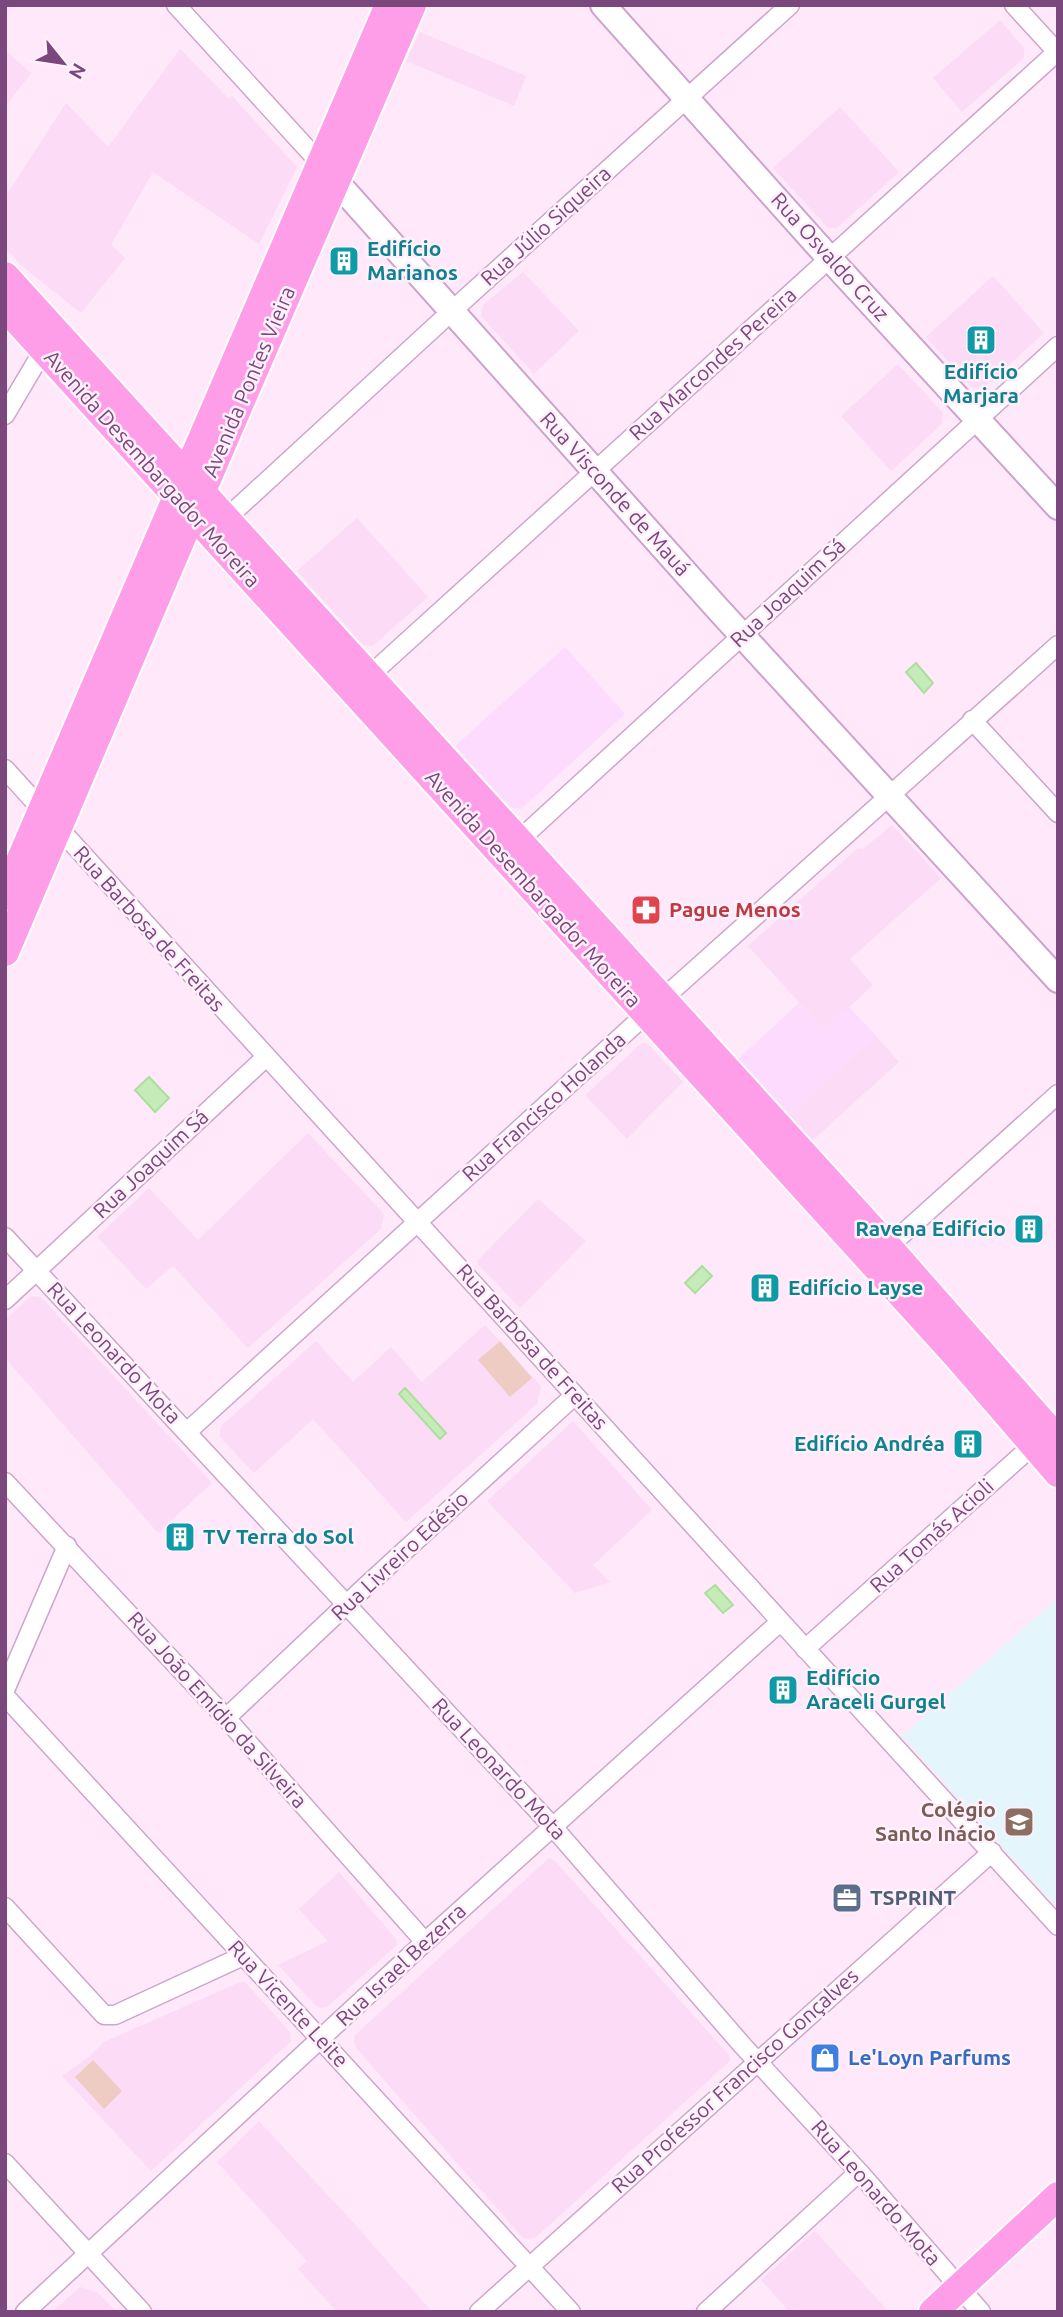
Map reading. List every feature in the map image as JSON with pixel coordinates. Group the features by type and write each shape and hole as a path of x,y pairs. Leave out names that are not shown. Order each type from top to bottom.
{"main road":[{"name":"Avenida Pontes Vieira","path":"5,896 50,820 199,504 329,173 388,5"},
{"name":"Avenida Pontes Vieira","path":"329,173 412,5"},
{"name":"Avenida Desembargador Moreira","path":"5,276 199,504 654,1007 958,1357 1049,1434"},
{"name":"Avenida Desembargador Moreira","path":"5,307 368,677 518,841 654,1007 888,1247 1049,1434 1058,1473"},
{"name":"Avenida Pontes Vieira","path":"5,953 50,820"},
{"path":"933,2312 1058,2196"}],"street":[{"name":"Rua Visconde de Mauá","path":"176,5 453,310 594,472 1058,981"},
{"name":"Rua Osvaldo Cruz","path":"603,5 830,259 1058,507"},
{"name":"Rua Júlio Siqueira","path":"199,504 453,310 790,5"},
{"path":"1014,5 1057,52"},
{"name":"Rua Marcondes Pereira","path":"368,677 1057,52"},
{"name":"Rua Joaquim Sá","path":"518,841 1058,346"},
{"path":"5,415 44,349"},
{"name":"Rua Francisco Holanda","path":"188,1431 654,1007 1058,645"},
{"path":"972,720 1058,813"},
{"name":"Rua Barbosa de Freitas","path":"5,769 1058,1926"},
{"name":"Rua Joaquim Sá","path":"5,1300 266,1057"},
{"path":"888,1247 1058,1094"},
{"name":"Rua Leonardo Mota","path":"5,1237 553,1827 981,2312"},
{"name":"Rua Livreiro Edésio","path":"226,1718 576,1395"},
{"name":"Rua Tomás Acioli","path":"805,1648 1049,1434"},
{"name":"Rua João Emídio da Silveira","path":"5,1482 226,1718 425,1942"},
{"path":"5,1690 67,1546"},
{"name":"Rua Israel Bezerra","path":"25,2312 425,1942 780,1622"},
{"name":"Rua Vicente Leite","path":"5,1696 571,2312"},
{"name":"Rua Professor Francisco Gonçalves","path":"479,2312 992,1852"},
{"path":"5,1907 104,2015 115,2015 243,1956"},
{"path":"5,2163 142,2312"},
{"path":"706,2312 859,2172"}],"shaded area":[{"path":"1000,20 1024,48 1024,58 962,112 933,78"},
{"path":"420,32 526,76 514,106 406,61"},
{"path":"180,49 228,98 232,96 297,167 259,244 153,172 111,245 125,258 81,313 23,267 5,248 5,197 66,103 108,147"},
{"path":"5,50 31,73 5,107"},
{"path":"840,107 899,172 837,228 828,228 773,168"},
{"path":"523,272 579,331 534,374 481,316 483,305"},
{"path":"993,276 1044,333 987,385 976,388 971,387 926,337"},
{"path":"898,364 943,413 942,424 891,471 841,416"},
{"path":"357,518 428,597 373,646 363,645 297,571"},
{"path":"565,647 625,714 521,809 510,807 455,746"},
{"path":"916,663 933,683 924,693 906,672"},
{"path":"892,825 941,878 850,959 873,985 824,1030 748,946 858,848 863,849"},
{"path":"799,1003 824,1030 849,1007 876,1036 789,1115 738,1059"},
{"path":"876,1036 899,1062 812,1141 789,1115"},
{"path":"642,1043 648,1044 683,1082 627,1139 585,1095"},
{"path":"149,1077 169,1098 155,1112 135,1090"},
{"path":"308,1133 384,1214 381,1229 248,1348 173,1266 146,1289 97,1237 149,1188 198,1240"},
{"path":"538,1199 586,1241 520,1308 476,1262"},
{"path":"702,1266 712,1276 695,1293 685,1283"},
{"path":"31,1296 41,1297 212,1483 158,1533 5,1358 5,1320"},
{"path":"485,1325 541,1386 537,1404 406,1522 313,1419 254,1473 220,1437 221,1426 316,1341 353,1382 391,1347 422,1382"},
{"path":"500,1341 532,1378 510,1397 478,1360"},
{"path":"405,1388 446,1433 440,1439 399,1394"},
{"path":"573,1421 652,1510 593,1565 610,1582 575,1593 487,1501"},
{"path":"715,1585 733,1605 723,1613 705,1593"},
{"name":"Colégio Santo Inácio","path":"1058,1598 1058,1908 902,1736"},
{"path":"549,1858 554,1860 729,2055 730,2061 535,2238 527,2239 522,2237 356,2048 354,2041 355,2035"},
{"path":"339,1872 396,1939 397,1945 327,2007 320,2008 278,1965 328,1941 299,1909"},
{"path":"245,1982 290,2032 291,2041 151,2171 62,2076 89,2057 104,2042"},
{"path":"93,2060 122,2091 104,2109 75,2077"},
{"path":"259,2121 432,2312 337,2312 298,2269 307,2261 217,2162"},
{"path":"815,2231 889,2312 790,2312 761,2280"},
{"path":"80,2287 97,2292 117,2312 52,2312"}],"place":[{"name":"Edifício Marianos","path":"344,261"},
{"name":"Edifício Marjara","path":"981,340"},
{"name":"Pague Menos","path":"646,910"},
{"name":"Ravena Edifício","path":"1029,1229"},
{"name":"Edifício Layse","path":"765,1288"},
{"name":"Edifício Andréa","path":"968,1444"},
{"name":"TV Terra do Sol","path":"180,1537"},
{"name":"Edifício Araceli Gurgel","path":"783,1690"},
{"name":"Colégio Santo Inácio","path":"1019,1822"},
{"name":"TSPRINT","path":"847,1898"},
{"name":"Le'Loyn Parfums","path":"825,2058"}]}
